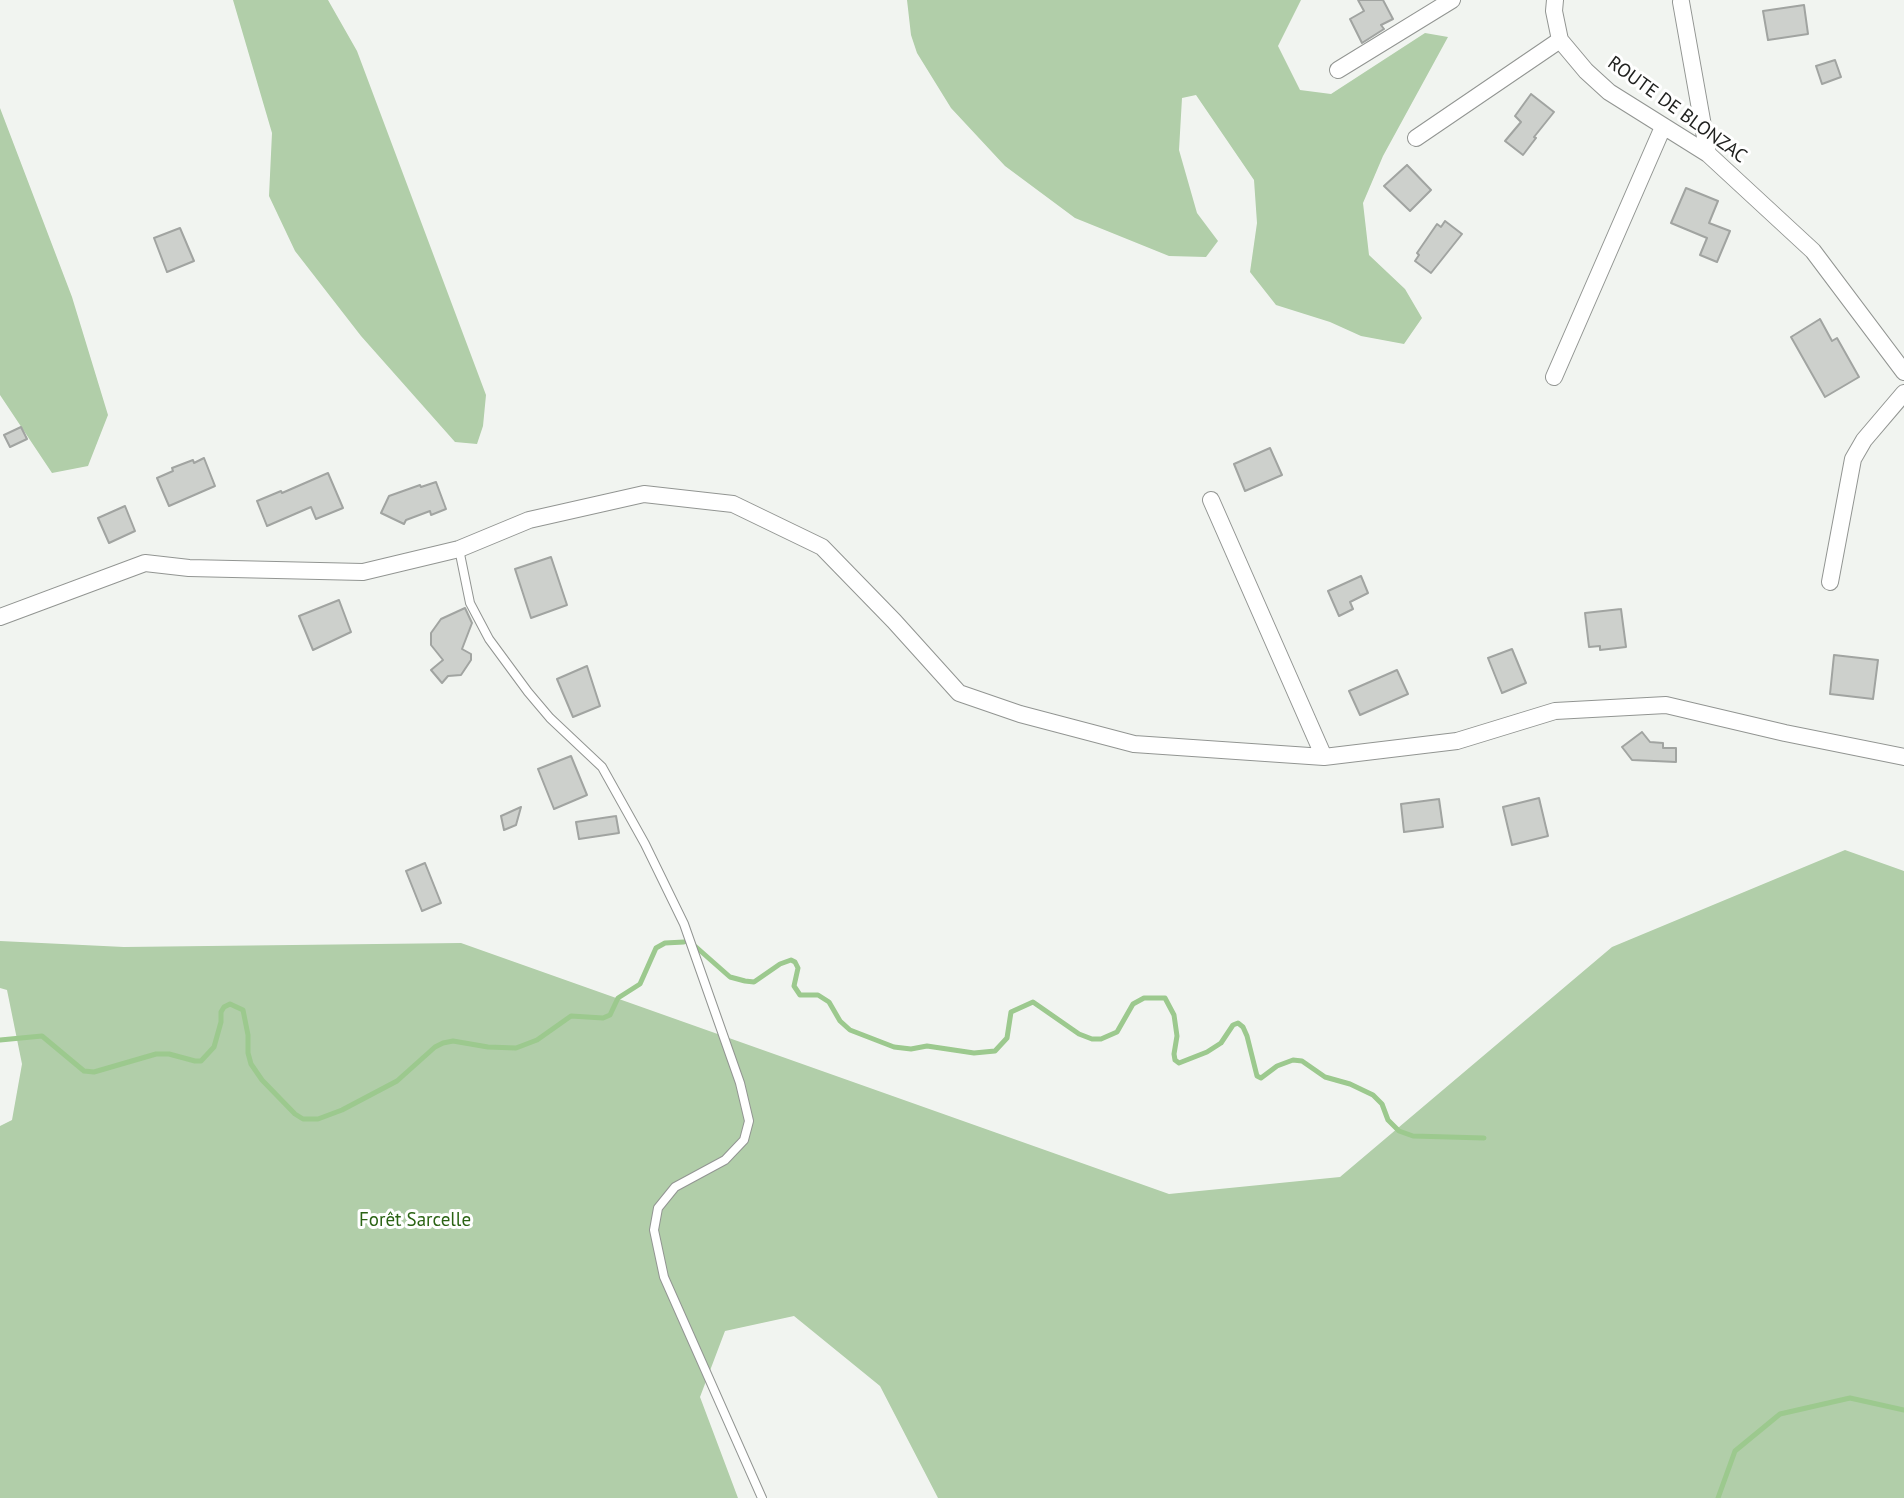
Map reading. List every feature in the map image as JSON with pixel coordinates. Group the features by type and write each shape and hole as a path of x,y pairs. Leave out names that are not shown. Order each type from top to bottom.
{"street":[{"path":"1338,70 1452,0"},
{"path":"1416,138 1560,40 1554,11 1555,0"},
{"path":"1681,2 1708,154"},
{"name":"ROUTE DE BLONZAC","path":"1560,40 1586,71 1609,92 1708,154 1813,251 1904,372"},
{"path":"1554,377 1663,127"},
{"path":"1830,582 1853,459 1864,440 1904,393"},
{"path":"0,617 145,563 202,569 363,572 459,549 529,520 644,494 733,504 822,547 959,693 1020,714 1134,744 1324,757 1457,741 1555,711 1666,705 1904,757"},
{"path":"1211,500 1324,757"}],"lane":[{"path":"459,549 470,603 489,639 543,709 602,767 645,844 684,924 740,1083 749,1121 744,1140 725,1160 675,1187 658,1208 654,1230 664,1277 762,1498"}],"green space":[{"path":"233,0 328,0 357,51 486,395 483,426 477,444 455,442 361,336 295,251 269,196 272,133"},
{"path":"907,0 1301,0 1278,46 1300,90 1331,94 1425,33 1448,37 1383,156 1363,203 1369,255 1405,289 1422,318 1404,344 1361,336 1330,322 1276,305 1250,272 1257,223 1254,180 1196,95 1182,98 1179,150 1197,213 1218,241 1206,257 1169,256 1075,218 1005,166 951,108 917,53 911,35"},
{"path":"0,108 72,297 108,415 88,466 52,473 0,395"},
{"name":"Forêt Sarcelle","path":"1845,850 1904,871 1904,1498 938,1498 880,1386 794,1316 725,1331 700,1397 738,1498 0,1498 0,1126 12,1120 22,1064 7,990 0,988 0,941 124,947 461,943 1169,1194 1340,1177 1612,947"}],"building":[{"path":"1358,0 1383,0 1393,19 1381,25 1384,29 1362,43 1350,19 1364,11"},
{"path":"1804,5 1808,34 1768,40 1763,11"},
{"path":"1835,60 1841,77 1822,84 1816,66"},
{"path":"1531,94 1554,112 1523,155 1505,141 1521,122 1515,116"},
{"path":"1407,165 1431,190 1410,211 1384,186"},
{"path":"1686,188 1718,201 1709,223 1730,231 1717,262 1700,255 1707,238 1671,223"},
{"path":"1445,221 1462,234 1431,273 1415,261 1419,255 1417,253 1437,224 1441,227"},
{"path":"180,228 194,261 167,272 154,238"},
{"path":"1820,319 1832,341 1837,338 1859,377 1825,397 1791,337"},
{"path":"21,427 27,439 10,447 4,435"},
{"path":"1270,448 1282,475 1245,491 1234,464"},
{"path":"204,458 215,486 169,506 157,478 173,471 172,468"},
{"path":"328,473 343,508 316,519 311,507 267,526 257,501"},
{"path":"436,482 446,509 431,515 430,511 406,520 404,524 381,513 389,496"},
{"path":"125,506 135,531 109,543 98,518"},
{"path":"551,557 567,605 531,618 515,569"},
{"path":"1361,576 1368,593 1350,602 1353,609 1339,616 1328,591"},
{"path":"339,600 351,632 313,650 299,616"},
{"path":"465,608 472,623 462,649 471,654 471,660 461,675 448,676 442,683 431,670 443,660 431,645 431,633 441,619"},
{"path":"1621,609 1626,647 1600,650 1600,646 1589,647 1585,613"},
{"path":"1512,649 1526,683 1502,693 1488,658"},
{"path":"1834,655 1878,660 1873,699 1830,694"},
{"path":"587,666 600,706 573,717 557,679"},
{"path":"1397,670 1408,694 1360,715 1349,691"},
{"path":"1642,732 1650,742 1663,743 1663,748 1676,748 1676,762 1632,760 1622,747"},
{"path":"571,756 587,795 554,809 538,769"},
{"path":"1539,798 1548,836 1512,845 1503,807"},
{"path":"1439,799 1443,827 1404,832 1401,804"},
{"path":"521,807 516,825 504,830 501,816"},
{"path":"616,816 619,833 579,839 576,822"},
{"path":"425,863 441,903 422,911 406,871"}],"waterway":[{"path":"0,1040 42,1036 84,1071 94,1072 156,1054 201,1061 214,1047 221,1012 230,1004 243,1010 248,1053 251,1064 262,1080 295,1114 303,1119 318,1119 342,1110 397,1081 443,1043 453,1041 516,1048 537,1040 571,1016 603,1018 610,1015 618,998 640,984 656,948 665,943 684,942"},
{"path":"696,947 730,977 745,981 754,982 780,964 791,960 798,968 794,986 800,995 818,995 829,1002 840,1021 850,1030 894,1047 911,1049 927,1046 974,1053 995,1051 1007,1038 1011,1012 1033,1002 1079,1034 1101,1039 1117,1032 1133,1004 1144,998 1165,998 1174,1015 1177,1036 1174,1054 1179,1063 1207,1052 1221,1043 1233,1025 1238,1023 1247,1036 1257,1076 1261,1078 1277,1066 1293,1060 1302,1061 1325,1077 1350,1084 1373,1095 1382,1104 1388,1120 1399,1131 1413,1136 1484,1138"},
{"path":"1718,1498 1735,1451 1780,1414 1850,1398 1904,1410"}]}
